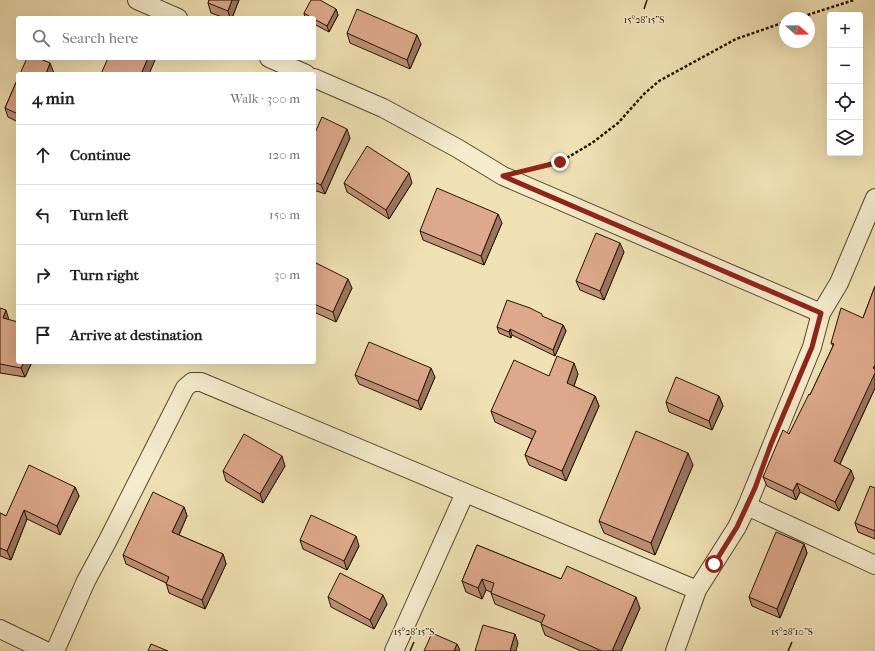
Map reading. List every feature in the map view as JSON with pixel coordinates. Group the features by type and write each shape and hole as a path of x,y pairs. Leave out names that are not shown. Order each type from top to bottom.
{"street":[{"path":"137,0 173,16"},
{"path":"274,60 301,72"},
{"path":"316,79 383,108 457,148 503,176 821,313"},
{"path":"675,651 698,590 737,527 747,506 812,347 821,313 839,284 875,198"},
{"path":"55,651 86,581 185,388 192,382 201,382 698,590"},
{"path":"394,651 465,493"},
{"path":"747,506 875,565"},
{"path":"0,629 46,651"}],"path":[{"path":"815,13 854,0"},
{"path":"503,176 560,162 618,124 644,94 659,81 736,39 779,24"}],"building":[{"path":"209,0 232,0 228,11 208,3"},
{"path":"311,0 320,0 336,9 327,26 316,20 316,16 309,16 304,13"},
{"path":"357,9 417,35 407,60 347,33"},
{"path":"26,60 43,60 50,63 47,72 21,72"},
{"path":"107,60 147,60 142,72 102,72"},
{"path":"16,83 16,113 5,108"},
{"path":"322,117 347,129 321,185 316,183 316,130"},
{"path":"367,146 409,173 386,210 344,183"},
{"path":"437,188 498,214 481,256 420,231"},
{"path":"596,233 620,243 600,291 576,281"},
{"path":"316,263 348,279 333,312 316,305"},
{"path":"875,286 875,365 873,368 875,369 875,373 834,461 851,470 835,502 797,483 793,491 763,477 783,430 789,434 809,394 810,395 834,344 831,343 841,308 863,318"},
{"path":"507,300 530,308 542,314 542,316 563,325 553,350 510,329 509,332 497,327"},
{"path":"0,308 6,310 3,318 16,321 16,364 23,364 21,368 0,364"},
{"path":"369,342 431,368 418,401 355,375"},
{"path":"557,356 574,363 567,383 595,396 562,471 525,455 536,431 491,411 514,360 549,376"},
{"path":"676,377 719,396 709,421 666,402"},
{"path":"636,431 688,453 651,543 599,521"},
{"path":"244,434 282,456 260,494 223,471"},
{"path":"29,465 75,487 57,526 24,510 7,551 0,548 0,513 6,516"},
{"path":"870,486 875,488 875,531 855,523"},
{"path":"153,492 184,507 172,532 223,554 202,600 166,584 169,577 123,555"},
{"path":"311,515 356,536 344,561 300,540"},
{"path":"776,532 804,544 777,609 749,597"},
{"path":"477,545 561,579 567,566 636,597 612,651 602,651 541,624 545,615 491,593 494,583 482,579 478,588 462,581"},
{"path":"340,573 383,595 370,620 328,597"},
{"path":"483,625 515,634 510,651 475,651"},
{"path":"432,633 457,644 454,651 424,651"},
{"path":"151,644 168,651 148,651"}],"route":[{"path":"560,162 503,176 821,313 812,347 771,444 755,488 737,527 714,564"}]}
